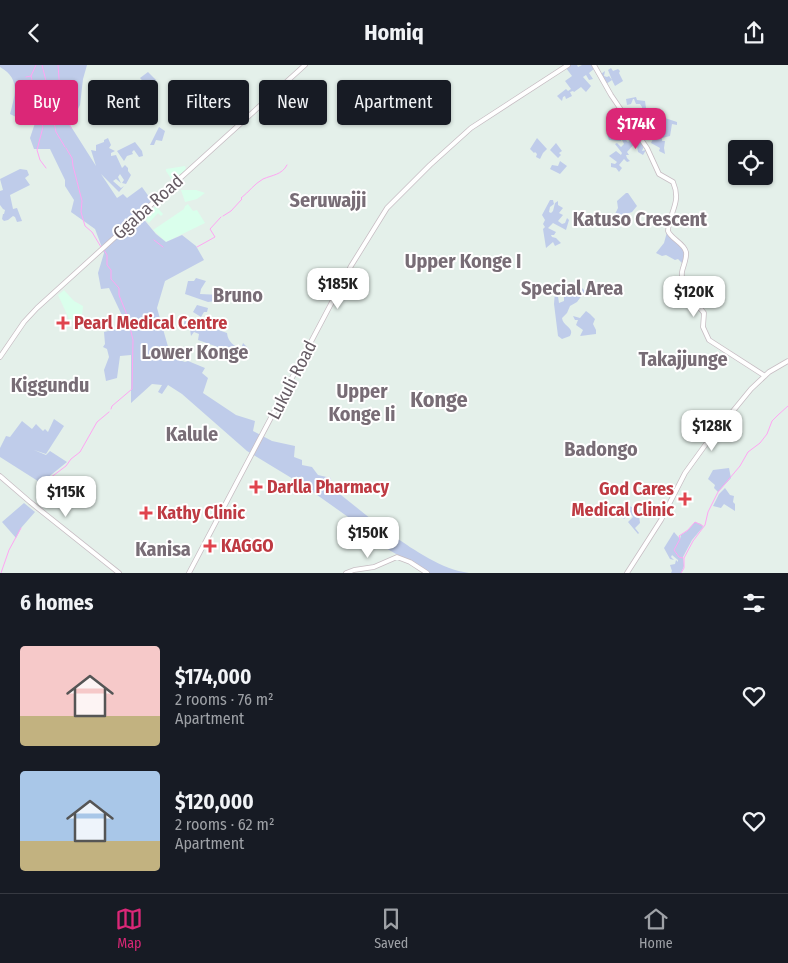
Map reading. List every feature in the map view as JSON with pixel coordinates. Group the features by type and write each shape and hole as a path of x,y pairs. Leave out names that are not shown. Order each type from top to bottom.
{"street":[{"name":"Ggaba Road","path":"0,357 24,322 37,308 305,65"},
{"name":"Lukuli Road","path":"190,573 351,266 387,208 471,128 568,65"},
{"path":"594,65 611,95 647,148 659,174 671,180 675,187 676,202 668,231 685,251 686,258 682,273 683,286 704,313 703,327 709,340 764,376"},
{"path":"627,573 661,520 682,479 696,458 738,404 764,376 788,361"},
{"path":"0,476 119,573"},
{"path":"346,573 374,567 398,557 410,561 427,573"}],"shaded area":[{"path":"0,65 87,65 78,109 78,80 15,80 15,88 11,77"},
{"path":"570,65 577,65 578,67 593,65 595,68 589,73 593,79 589,80 586,75 583,77 591,86 586,92 581,87 574,92 570,92 572,96 566,99 565,96 563,97 562,101 557,96 566,89 568,91 571,89 565,81 572,76 566,68"},
{"path":"611,68 613,71 618,69 620,71 619,73 623,81 615,86 608,70"},
{"path":"605,71 604,76 609,76 612,80 606,84 601,74"},
{"path":"148,72 156,80 142,80 140,78"},
{"path":"15,94 15,116 10,114"},
{"path":"636,97 637,100 645,101 646,108 645,111 637,112 636,115 639,118 645,117 645,115 646,118 638,123 634,121 633,114 635,110 642,109 642,107 640,104 636,104 634,99 631,104 627,105 626,99"},
{"path":"662,117 677,122 677,125 672,124 670,136 662,138 662,141 665,141 665,154 659,151 660,148 651,143 654,130 656,129 651,123 655,121 655,126 663,125 664,127 663,123 660,123 663,121"},
{"path":"34,125 70,125 96,166 91,150 96,151 96,145 108,138 111,145 109,148 115,151 111,153 111,156 116,155 122,168 125,165 131,175 126,184 122,183 124,180 120,174 118,177 121,183 116,179 113,181 121,188 124,186 119,192 101,174 117,198 123,194 127,198 142,187 152,201 130,222 141,216 156,234 166,242 182,235 196,246 204,260 165,281 157,308 171,357 205,368 202,373 208,378 203,393 236,415 255,421 253,431 272,441 295,446 294,457 302,460 302,465 312,467 318,475 331,478 331,487 371,519 377,518 382,528 383,536 387,538 392,535 420,553 449,568 469,573 429,573 377,543 358,524 303,485 247,451 182,394 168,385 162,394 158,392 162,385 152,384 131,403 131,355 120,356 117,378 106,381 104,370 109,357 107,349 103,347 105,344 104,332 127,326 109,288 101,289 98,273 104,253 95,229 71,212 74,200 65,186 65,180 50,149 34,149 30,138"},
{"path":"629,125 630,131 625,134 626,136 621,134 618,137 621,138 621,141 609,140 607,134 615,137 617,135 612,130"},
{"path":"159,127 165,131 162,141 156,140 154,145 150,145"},
{"path":"630,137 633,141 639,140 644,146 642,151 646,150 643,155 638,152 637,146 635,146 637,141 627,152 629,155 626,155 627,158 630,161 627,162 624,159 619,165 622,168 619,172 616,168 611,167 611,163 615,164 617,162 609,156 616,151 621,155 622,153 615,144 617,143 621,147 624,144 622,140 628,142"},
{"path":"537,138 547,149 540,159 530,149"},
{"path":"135,142 142,151 143,156 139,157 134,150 133,154 127,156 124,161 117,151"},
{"path":"556,143 562,151 559,153 561,155 558,158 550,150"},
{"path":"560,161 567,166 560,174 550,169 552,165 558,166"},
{"path":"185,166 186,170 172,180 166,171 166,169"},
{"path":"20,169 27,170 29,175 25,178 30,185 10,195 13,209 17,208 22,221 17,222 13,216 4,221 2,219 5,210 0,205 0,191 3,190 0,179"},
{"path":"181,190 196,190 205,193 197,199 185,202"},
{"path":"628,193 637,206 632,212 615,218 616,222 614,223 612,220 618,208 617,201"},
{"path":"550,200 553,200 554,204 550,207 549,212 553,211 555,203 558,201 558,205 563,208 559,213 563,215 558,221 562,224 565,223 567,218 569,220 566,230 553,223 548,228 556,232 554,235 551,235 561,243 555,246 553,242 546,248 543,229 545,227 543,224 545,220 542,215"},
{"path":"188,204 193,211 197,210 205,223 166,242 153,230 184,209"},
{"path":"156,206 163,214 161,216 158,213 149,223 144,218"},
{"path":"667,232 684,251 683,264 678,259 675,260 666,255 662,256 656,253 664,243"},
{"path":"196,278 206,281 200,294 221,295 221,302 208,302 185,294 188,281 194,281"},
{"path":"573,282 577,286 577,290 581,287 585,291 577,302 570,306 562,318 571,333 570,336 562,339 558,336 554,304 555,291 557,290 559,303 564,301 564,297 560,296 559,293 563,292 563,289"},
{"path":"64,290 74,301 83,306 82,316 73,321 70,321 58,295"},
{"path":"197,305 208,308 207,312 204,312 201,317 193,312"},
{"path":"586,311 595,319 593,324 596,334 580,336 583,330 576,325 578,320 575,320 573,316 580,318"},
{"path":"185,320 227,333 234,345 241,349 243,343 249,349 249,358 198,340 199,334 194,332 191,336 190,329 183,326"},
{"path":"54,419 64,426 46,454 34,450 46,455 50,451 67,462 41,483 0,457 0,448 6,436 10,437 22,421 32,429 36,424 43,431 45,429 48,432"},
{"path":"729,468 731,478 718,492 714,488 715,485 708,479 713,470"},
{"path":"725,488 730,495 734,496 735,511 724,504 721,508 713,506 719,494"},
{"path":"24,503 35,512 21,528 16,538 2,522"},
{"path":"624,503 641,512 639,516 640,523 635,528 638,534 628,522 633,517 630,513 624,519 622,516 628,510"},
{"path":"695,522 703,527 692,540 683,557 684,566 681,573 671,573 670,565 675,564 676,560 678,562 678,560 672,555 671,557 674,560 670,559 664,548 674,532 680,539 681,535"}],"waterway":[{"path":"36,65 31,76 37,100 38,115 43,127 37,150 40,160 46,168"},
{"path":"42,65 48,89 52,95 51,107 56,132 65,147"},
{"path":"58,65 61,104 71,128"},
{"path":"26,77 31,76"},
{"path":"66,148 72,158 82,201 81,212 85,226 92,232 101,247"},
{"path":"223,216 231,211 241,198 257,183 280,173 287,165"},
{"path":"197,247 215,237 210,229 221,217"},
{"path":"154,240 163,247"},
{"path":"104,250 107,255 107,265 111,270 111,279 119,288 119,295 127,315 133,340 132,389 111,409"},
{"path":"681,573 684,568 684,558 693,541 705,525 708,512 718,492 740,466 748,452 760,443 767,434 772,421 788,406"},
{"path":"38,487 66,466 80,452 97,422 109,412"},
{"path":"683,558 679,557 674,550 680,539 679,536 695,522 703,526"},
{"path":"1,573 9,550 21,528"}],"place":[{"name":"Pearl Medical Centre","path":"63,323"},
{"name":"Darlla Pharmacy","path":"256,487"},
{"name":"God Cares Medical Clinic","path":"685,499"},
{"name":"Kathy Clinic","path":"146,513"},
{"name":"KAGGO","path":"210,546"}],"district":[{"name":"Seruwajji","path":"328,200"},
{"name":"Katuso Crescent","path":"640,219"},
{"name":"Upper Konge I","path":"463,261"},
{"name":"Special Area","path":"572,288"},
{"name":"Bruno","path":"238,295"},
{"name":"Lower Konge","path":"195,352"},
{"name":"Takajjunge","path":"683,359"},
{"name":"Kiggundu","path":"50,385"},
{"name":"Konge","path":"439,399"},
{"name":"Upper Konge Ii","path":"362,402"},
{"name":"Kalule","path":"192,434"},
{"name":"Badongo","path":"601,449"},
{"name":"Kanisa","path":"163,549"}]}
